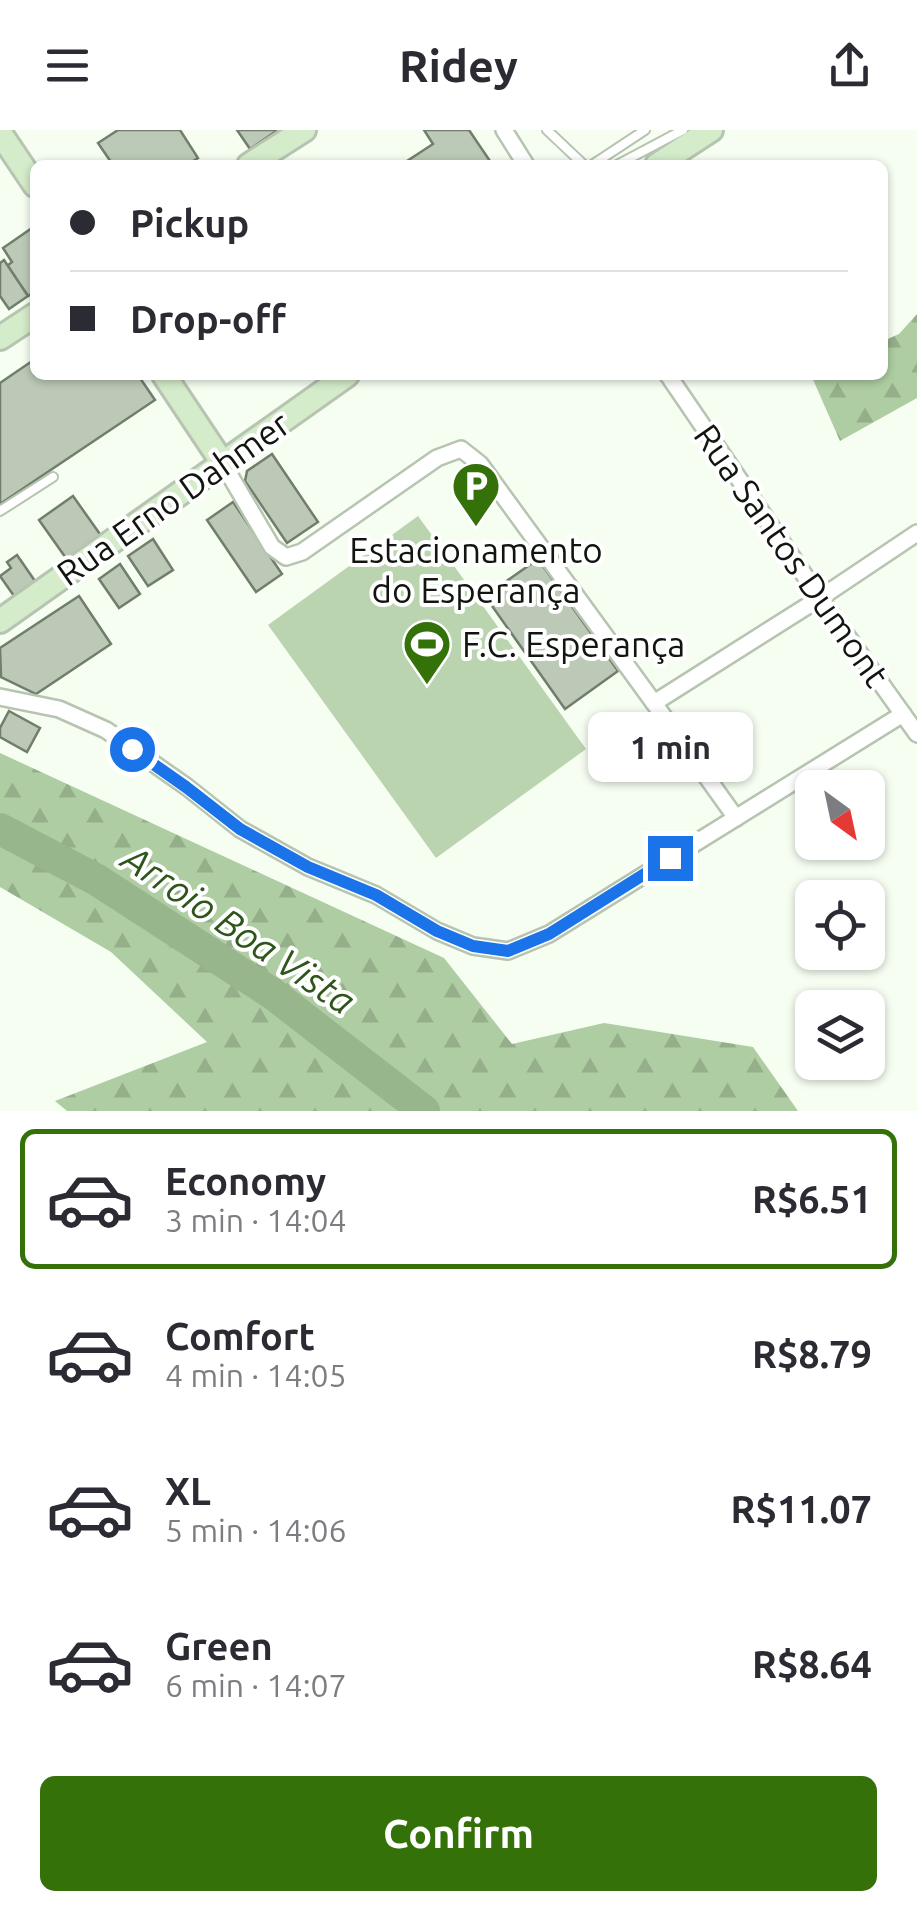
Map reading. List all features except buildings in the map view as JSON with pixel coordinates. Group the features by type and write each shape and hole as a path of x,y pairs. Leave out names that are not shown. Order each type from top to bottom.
{"main road":[{"path":"257,160 304,130"},
{"path":"665,160 711,130"},
{"path":"0,133 30,178"},
{"path":"0,338 30,318"},
{"path":"167,380 222,462"},
{"name":"Rua Erno Dahmer","path":"0,621 341,380"}],"street":[{"path":"509,132 523,160"},
{"name":"Rua Santos Dumont","path":"671,380 917,734"},
{"path":"222,462 272,546 286,557 302,552 437,458 461,449 480,464 736,818"},
{"path":"654,704 917,534"},
{"path":"0,697 59,709 106,730 240,829 308,867 376,895 437,931 473,946 508,951 549,934 904,714"}],"lane":[{"path":"547,130 579,160"},
{"path":"600,160 645,130"},
{"path":"626,160 683,130"},
{"path":"0,512 54,477"}],"green space":[{"path":"917,314 917,398 840,441 813,380 888,380 888,339 899,334"},
{"name":"F.C. Esperança","path":"418,516 586,749 436,858 268,625"},
{"path":"0,753 444,958 512,1044 604,1023 753,1047 798,1111 67,1111 55,1101 207,1042 111,952 0,887"}],"waterway":[{"name":"Arroio Boa Vista","path":"0,829 97,880 273,994 424,1111"}],"place":[{"name":"Estacionamento do Esperança","path":"476,528"},
{"name":"F.C. Esperança","path":"427,686"}],"route":[{"path":"132,749 240,829 308,867 376,895 437,931 473,946 508,951 549,934 670,858"}]}
